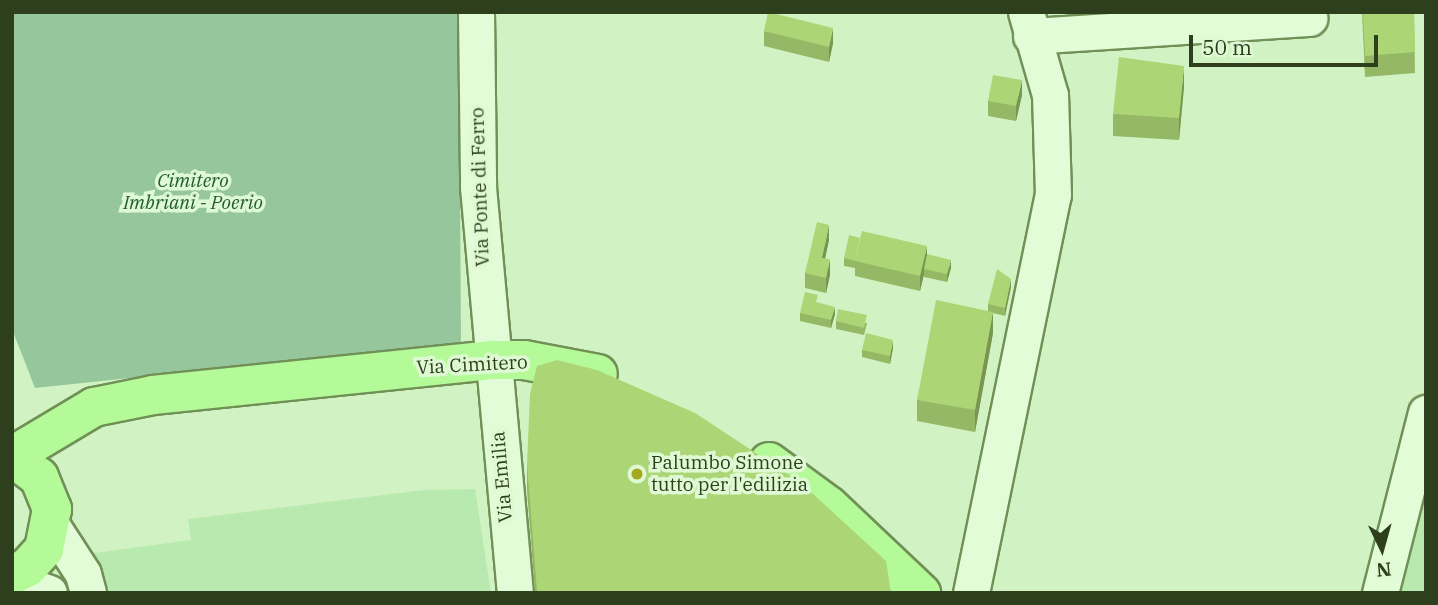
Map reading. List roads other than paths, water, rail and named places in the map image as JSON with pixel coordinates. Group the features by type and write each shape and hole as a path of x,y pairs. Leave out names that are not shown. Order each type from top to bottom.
{"main road":[{"name":"Via Cimitero","path":"12,457 94,407 120,402 493,360 570,367 626,384"},
{"path":"12,578 28,567 44,549 57,462 70,441 120,402"},
{"path":"740,445 829,506 921,593"},
{"path":"12,457 39,477 50,509"}],"street":[{"name":"Via Ponte di Ferro","path":"476,12 478,187 493,360"},
{"path":"971,593 1054,195 1051,95 1029,24 1310,18"},
{"name":"Via Emilia","path":"493,360 515,593"},
{"path":"1380,593 1426,413"},
{"path":"50,509 83,574 88,593"},
{"path":"12,578 49,593"}],"place":[{"name":"Palumbo Simone tutto per l'edilizia","path":"637,474"}],"park label":[{"name":"Cimitero Imbriani - Poerio","path":"193,192"}]}
